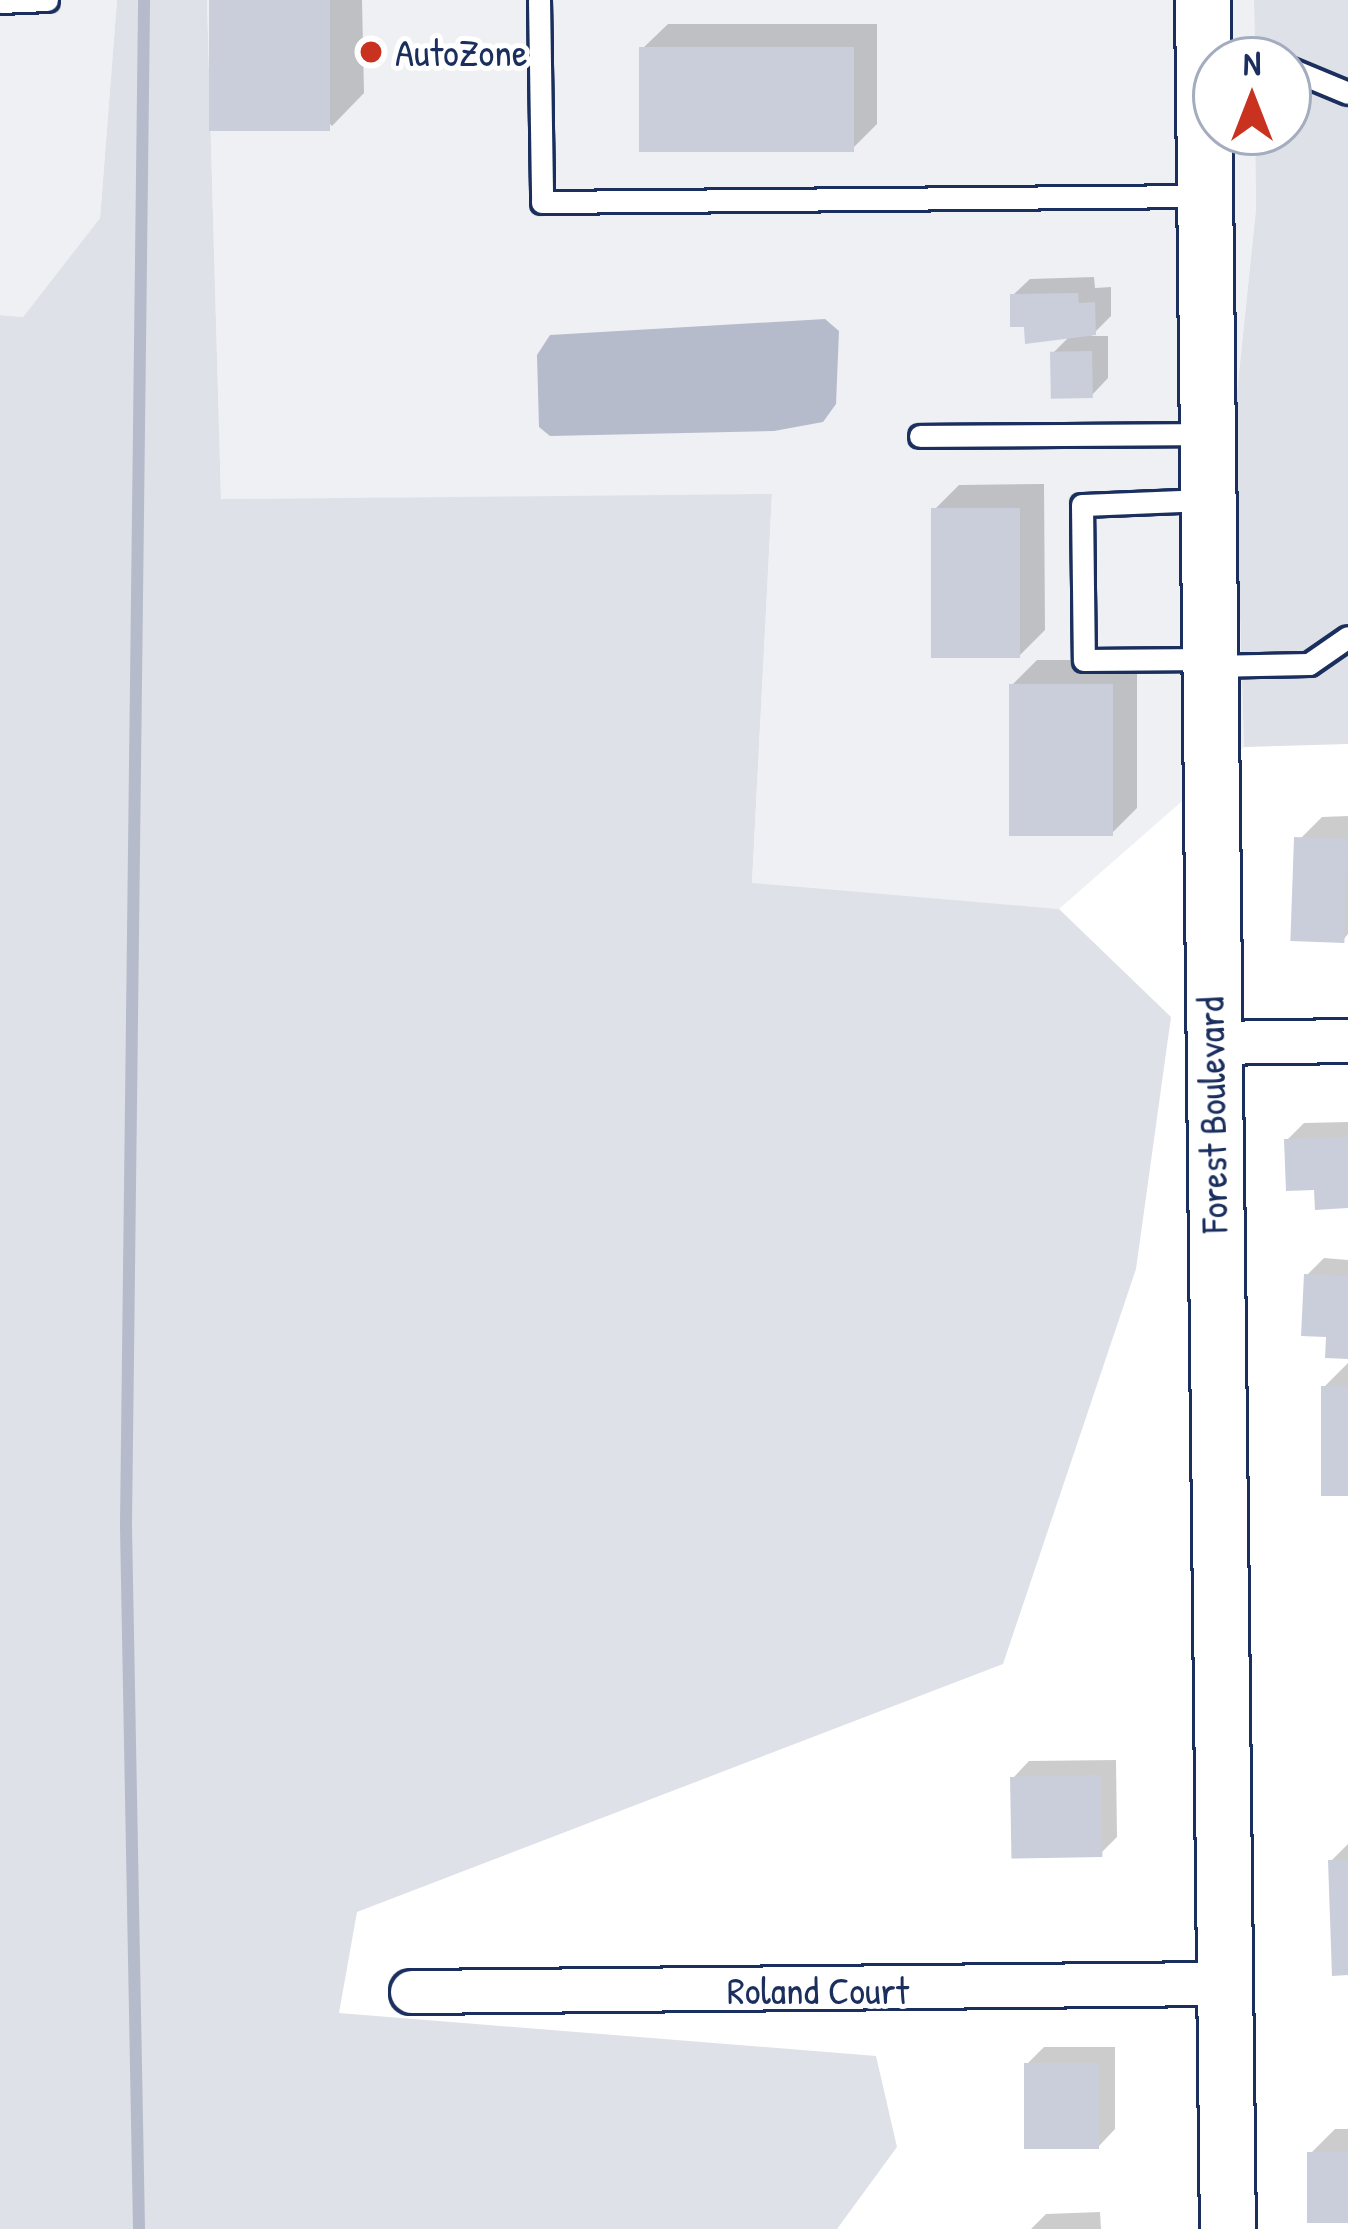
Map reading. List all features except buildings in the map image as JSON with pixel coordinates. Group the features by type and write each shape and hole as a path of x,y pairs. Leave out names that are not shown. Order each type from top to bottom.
{"street":[{"name":"Forest Boulevard","path":"1204,0 1207,36"},
{"name":"Forest Boulevard","path":"1207,156 1210,1043 1228,2229"},
{"path":"1210,1043 1348,1041"},
{"name":"Roland Court","path":"412,1992 1223,1984"}],"lane":[{"path":"0,2 47,0"},
{"path":"539,0 542,202 1205,196"},
{"path":"1312,78 1348,93"},
{"path":"920,436 1206,434"},
{"path":"1207,500 1082,505 1084,660 1310,664 1348,637"}],"shaded area":[{"path":"0,0 117,0 100,218 23,317 0,315"},
{"path":"117,0 207,0 221,499 772,494 752,883 1059,909 1171,1017 1136,1269 1003,1664 357,1912 339,2013 876,2056 897,2147 837,2229 0,2229 0,315 23,317 100,218"},
{"path":"207,0 1254,0 1255,36 1192,36 1192,156 1255,156 1256,209 1234,421 1244,747 1059,909 752,884 772,495 221,499"},
{"path":"1254,0 1348,0 1348,744 1244,747 1234,421 1256,209 1255,156 1312,156 1312,36 1255,36"}],"water":[{"path":"825,319 839,331 836,404 823,422 774,431 550,436 539,427 537,355 550,335"}],"waterway":[{"path":"139,2229 126,1524 144,0"}],"place":[{"name":"AutoZone","path":"371,52"}]}
